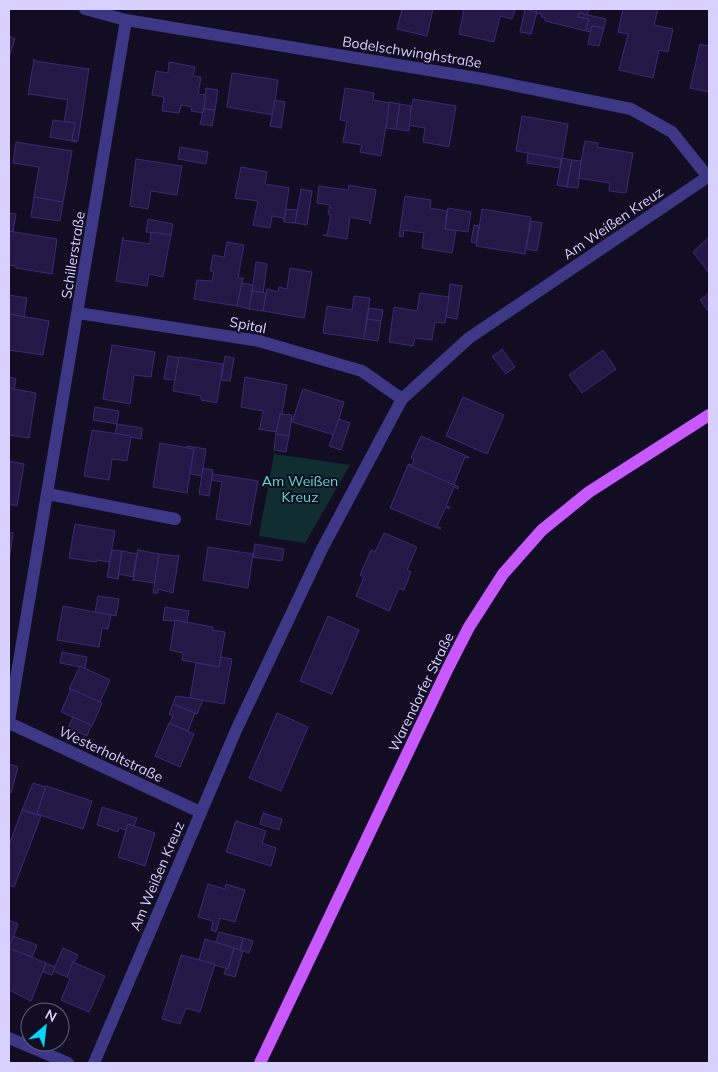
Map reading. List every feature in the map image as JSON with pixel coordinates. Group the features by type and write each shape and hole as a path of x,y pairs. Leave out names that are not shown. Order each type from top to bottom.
{"main road":[{"name":"Warendorfer Straße","path":"260,1063 448,668 470,627 503,574 542,530 589,492 709,415"}],"street":[{"name":"Bodelschwinghstraße","path":"85,9 126,20 483,79 631,109 672,132 709,176"},
{"name":"Schillerstraße","path":"9,722 126,20"},
{"name":"Am Weißen Kreuz","path":"94,1063 237,728 322,549 402,399 469,338 709,176"},
{"name":"Spital","path":"78,313 259,341 362,371 402,399"},
{"path":"48,494 175,519"},
{"name":"Westerholtstraße","path":"9,722 200,812"},
{"path":"9,1038 68,1063"}],"green space":[{"name":"Am Weißen Kreuz","path":"274,454 350,465 305,543 259,536"}],"building":[{"path":"402,9 433,9 427,36 397,29"},
{"path":"464,9 515,9 512,19 500,16 494,42 459,34"},
{"path":"525,9 537,12 531,34 520,32"},
{"path":"537,9 589,9 587,15 579,13 578,17 589,19 586,31 545,21 545,18 541,17 542,14 536,13"},
{"path":"623,9 658,9 654,25 673,29 668,52 659,50 653,78 619,70 628,34 618,32"},
{"path":"579,13 606,19 604,28 592,26 591,32 586,31 589,19 578,17"},
{"path":"592,26 604,28 599,46 588,44"},
{"path":"9,36 15,39 9,57"},
{"path":"700,44 709,46 709,92 690,88"},
{"path":"34,59 35,61 89,68 78,141 72,140 75,123 64,121 68,100 28,95"},
{"path":"169,62 195,67 193,76 201,77 198,94 206,95 203,113 191,111 192,107 181,105 179,113 162,111 164,97 152,95 156,71 168,73"},
{"path":"232,73 278,80 273,115 227,107"},
{"path":"206,88 218,90 215,110 204,109"},
{"path":"345,88 374,93 373,100 390,103 381,156 360,152 362,145 343,142 347,121 340,120"},
{"path":"413,99 456,106 449,147 423,142 425,128 408,125"},
{"path":"275,100 285,102 281,128 270,126"},
{"path":"389,102 400,104 396,129 386,128"},
{"path":"400,104 411,106 409,131 396,129"},
{"path":"204,109 215,110 212,126 200,124"},
{"path":"522,116 568,124 562,159 516,151"},
{"path":"53,120 75,123 72,140 77,142 50,137"},
{"path":"585,141 598,143 597,147 633,153 626,193 609,191 610,183 578,178"},
{"path":"16,142 72,151 63,202 34,197 39,167 13,163"},
{"path":"180,147 208,152 206,164 178,159"},
{"path":"528,153 561,159 560,168 527,163"},
{"path":"562,158 572,160 567,187 557,185"},
{"path":"136,159 182,166 177,195 151,191 148,209 130,206"},
{"path":"572,160 581,161 578,188 567,187"},
{"path":"241,167 267,172 265,184 289,188 284,222 283,218 272,216 270,228 253,225 258,201 235,198"},
{"path":"349,185 376,190 370,224 370,221 350,217 347,239 323,235 327,235 331,215 328,214 330,205 317,203 319,186 348,190"},
{"path":"301,189 312,191 307,225 295,223"},
{"path":"405,196 431,200 430,208 447,211 445,229 456,231 452,253 422,248 424,233 404,230 403,237 399,236"},
{"path":"34,197 63,202 60,221 31,217"},
{"path":"448,208 471,212 468,232 445,229"},
{"path":"286,209 297,210 295,223 284,222"},
{"path":"482,209 531,217 525,254 476,246"},
{"path":"9,213 16,214 13,232 9,231"},
{"path":"148,219 173,224 171,235 146,232"},
{"path":"531,221 542,223 537,251 526,249"},
{"path":"474,225 479,226 476,243 471,242"},
{"path":"9,231 57,239 52,274 16,268 16,266 9,265"},
{"path":"151,232 171,235 163,277 149,274 147,286 116,281 123,237 123,240 150,244"},
{"path":"709,237 709,273 693,252"},
{"path":"227,242 244,245 238,278 243,278 237,306 194,299 197,280 212,281 214,272 210,271 213,255 224,257"},
{"path":"256,262 267,264 263,293 252,291"},
{"path":"290,268 312,272 304,318 263,311 267,289 278,292 279,287 287,289"},
{"path":"242,283 253,285 249,309 237,306"},
{"path":"450,284 462,286 457,319 446,317"},
{"path":"252,291 266,293 263,311 249,309"},
{"path":"420,293 449,297 445,323 435,322 432,340 415,338 413,346 389,342 394,307 417,311"},
{"path":"709,293 709,312 700,300"},
{"path":"9,295 27,298 24,317 9,314"},
{"path":"354,296 370,298 364,339 323,333 327,306 352,310"},
{"path":"369,308 383,310 381,321 367,319"},
{"path":"9,314 49,321 43,355 9,350"},
{"path":"367,319 381,321 378,341 364,339"},
{"path":"112,345 155,352 151,377 134,375 130,404 103,399"},
{"path":"502,349 515,367 506,374 492,356"},
{"path":"603,350 616,369 582,393 569,375"},
{"path":"168,356 179,358 175,380 164,379"},
{"path":"225,356 234,358 230,381 221,380"},
{"path":"179,357 223,364 217,403 201,400 201,396 173,391"},
{"path":"9,377 16,379 14,389 9,388"},
{"path":"245,377 287,385 277,432 258,429 260,428 263,411 241,407"},
{"path":"9,388 36,393 29,438 9,435"},
{"path":"303,389 344,402 334,435 292,422"},
{"path":"463,397 504,415 487,454 446,436"},
{"path":"95,407 119,411 117,424 93,420"},
{"path":"280,414 292,415 289,436 276,434"},
{"path":"339,419 350,423 341,450 329,446"},
{"path":"117,424 142,428 141,439 115,434"},
{"path":"92,430 131,436 127,461 112,459 109,480 84,476"},
{"path":"276,434 289,436 286,452 274,450"},
{"path":"421,436 469,457 465,457 454,484 456,486 408,465 412,465 414,460 411,458"},
{"path":"160,443 194,449 187,493 153,487"},
{"path":"187,446 206,449 202,476 190,474 194,449 187,448"},
{"path":"9,461 24,464 17,506 9,504"},
{"path":"408,465 459,487 458,489 454,487 446,506 450,507 449,509 446,507 437,526 440,529 390,508"},
{"path":"203,468 213,470 209,496 199,494"},
{"path":"213,474 258,481 250,525 216,519 222,482 212,480"},
{"path":"75,524 115,531 109,565 109,562 69,558"},
{"path":"9,532 13,533 9,561"},
{"path":"384,533 417,547 407,570 411,572 404,590 399,588 389,611 356,596 364,577 360,575 371,550 375,552"},
{"path":"255,544 284,549 282,561 253,557"},
{"path":"208,547 253,554 248,588 203,580"},
{"path":"138,549 159,554 155,583 133,581"},
{"path":"112,550 122,551 118,579 107,577"},
{"path":"122,551 137,554 133,577 119,574 118,579"},
{"path":"159,554 179,555 173,593 158,589 158,593 153,593"},
{"path":"98,596 119,599 116,616 95,612"},
{"path":"63,606 111,615 108,629 102,628 99,647 57,640"},
{"path":"165,607 189,611 187,622 163,620"},
{"path":"328,616 359,630 332,694 300,681"},
{"path":"175,620 213,627 212,630 225,632 219,667 182,660 183,653 170,650"},
{"path":"62,652 87,657 85,668 60,663"},
{"path":"221,657 232,659 224,704 190,698 196,663 219,667"},
{"path":"80,666 110,680 100,702 69,689"},
{"path":"71,689 102,703 92,726 61,712"},
{"path":"176,696 203,700 197,714 173,704"},
{"path":"173,704 195,713 188,731 170,723 173,716 169,714"},
{"path":"277,713 308,727 281,791 249,778"},
{"path":"73,717 91,725 87,736 68,728"},
{"path":"169,723 194,734 180,767 155,756"},
{"path":"9,764 18,767 11,793 9,792"},
{"path":"33,783 46,787 37,814 22,810"},
{"path":"46,786 92,801 83,829 37,814"},
{"path":"102,807 137,818 134,826 128,824 126,830 119,828 118,832 97,825"},
{"path":"22,810 41,816 14,887 9,885 9,845"},
{"path":"263,813 282,819 279,830 260,824"},
{"path":"236,821 266,831 262,843 276,848 271,866 226,852"},
{"path":"128,824 155,833 145,866 118,857"},
{"path":"208,884 225,889 226,884 245,890 235,922 220,918 216,932 211,930 213,921 198,917"},
{"path":"9,920 18,924 9,949"},
{"path":"219,932 243,938 240,950 216,942"},
{"path":"13,936 37,945 32,957 9,949"},
{"path":"243,938 253,941 249,953 240,950"},
{"path":"205,939 234,948 228,969 199,960"},
{"path":"9,948 46,963 31,1001 9,990"},
{"path":"63,948 78,955 67,977 53,971"},
{"path":"234,948 243,951 235,977 224,974 226,969 228,969"},
{"path":"181,955 215,964 200,1012 186,1008 180,1024 162,1019"},
{"path":"73,962 105,976 89,1012 70,1004 70,1002 61,1000 70,979 67,977"},
{"path":"46,963 55,967 52,975 43,972"}]}
